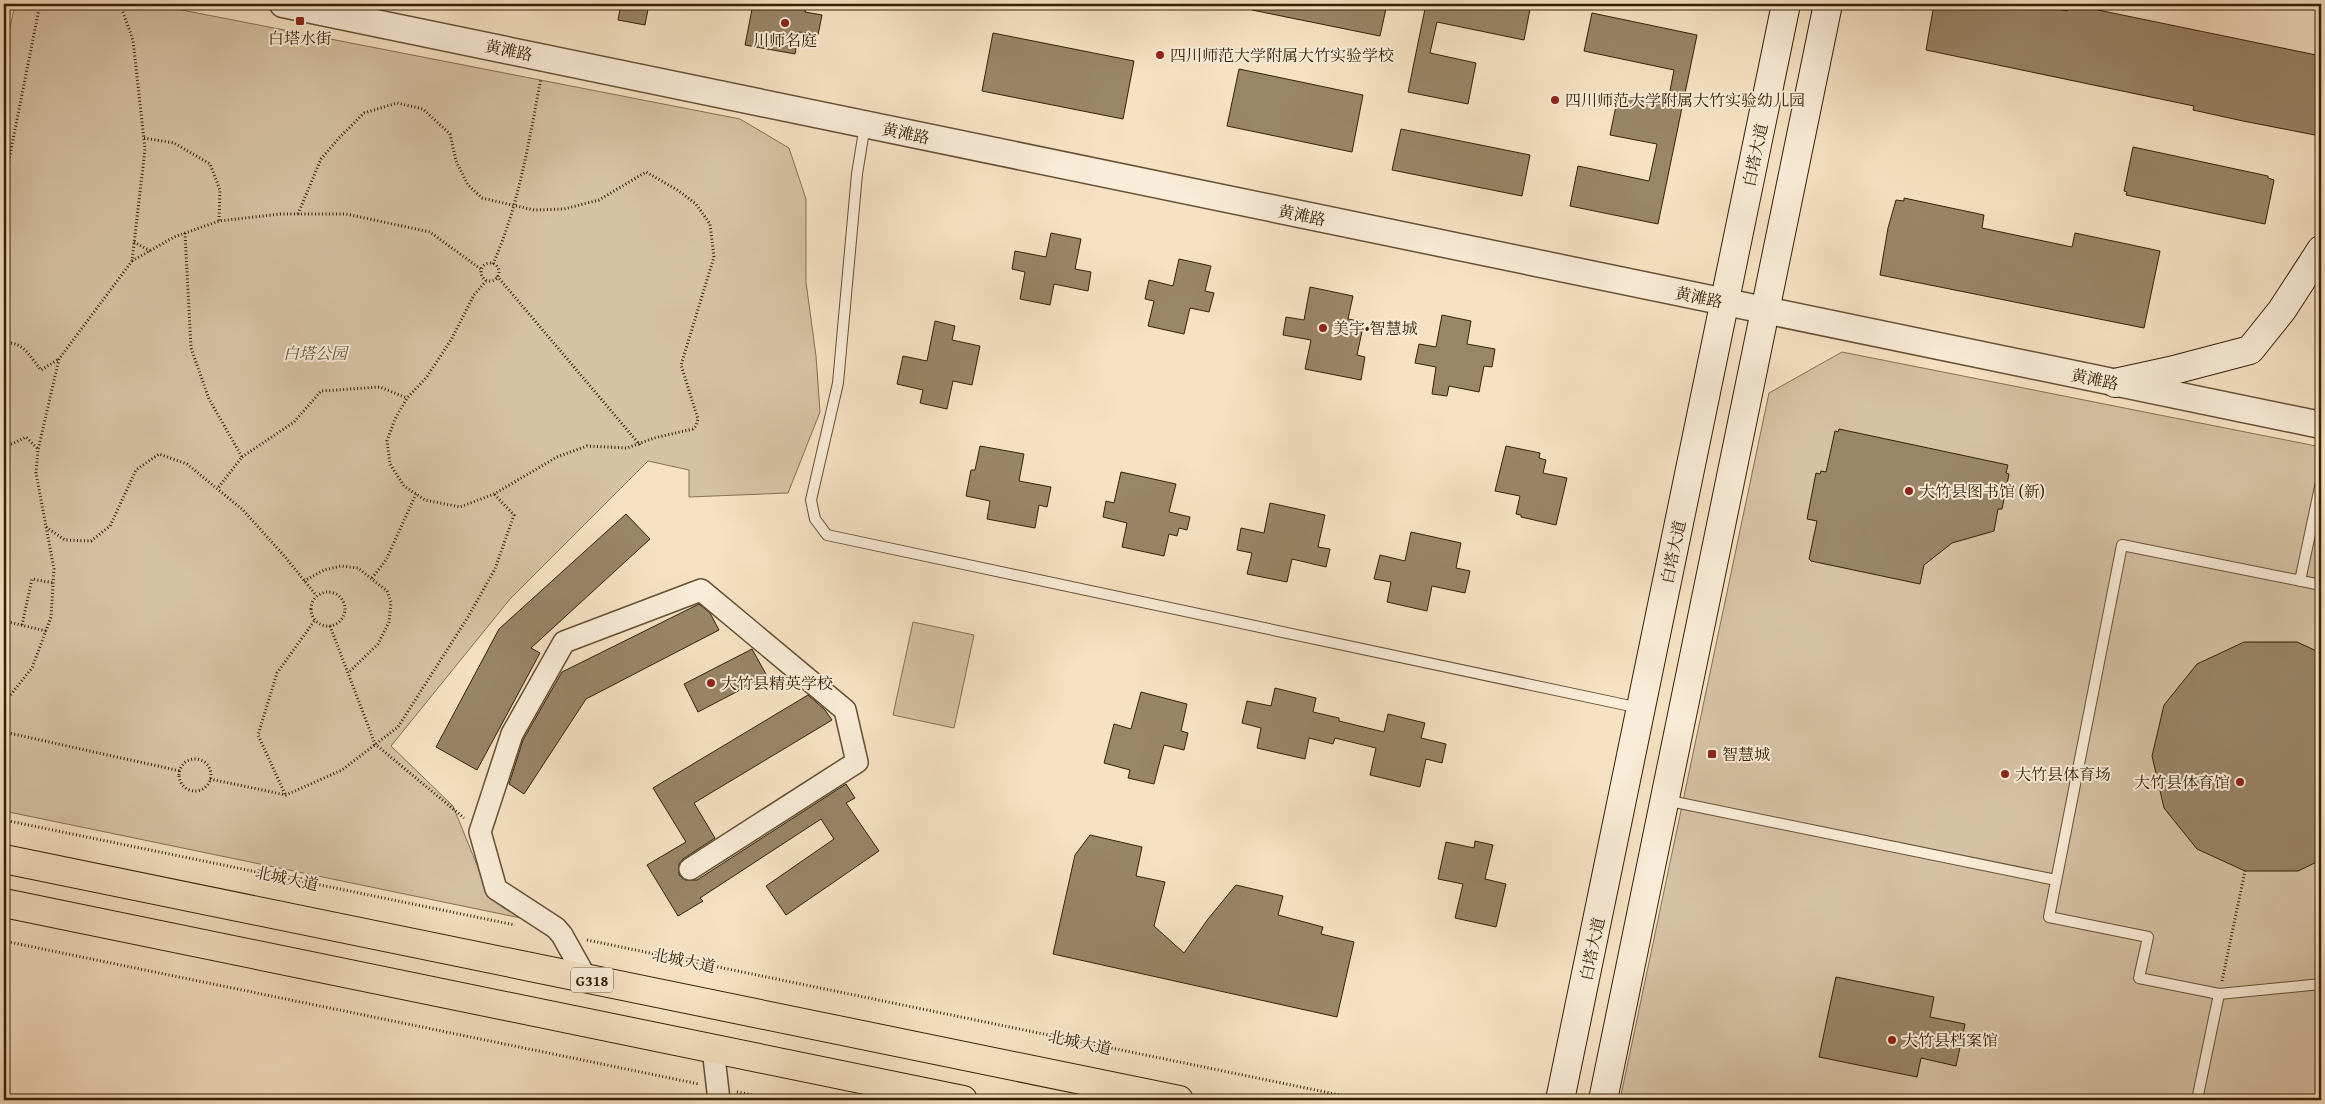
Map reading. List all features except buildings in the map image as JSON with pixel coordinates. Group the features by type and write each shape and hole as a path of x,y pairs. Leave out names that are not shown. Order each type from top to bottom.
{"highway":[{"name":"G318","path":"4,859 1179,1100"},
{"path":"4,903 963,1100"}],"main road":[{"name":"白塔大道","path":"1560,1100 1786,4"},
{"path":"1603,1100 1828,4"},
{"path":"2115,383 2250,350 2282,310 2321,250"}],"street":[{"name":"黄滩路","path":"283,4 354,15 545,58 2321,425"},
{"path":"586,978 562,935 556,928 496,889 480,832 512,734 564,642 701,590 845,710 857,762 690,869"},
{"path":"713,1049 718,1094"}],"lane":[{"path":"866,124 856,174 838,383 811,500 815,519 827,535 1641,708"},
{"path":"2300,581 2321,482"},
{"path":"2321,585 2122,545 2049,917 2148,937 2139,978 2219,994 2321,984"},
{"path":"1664,800 2056,880"},
{"path":"2197,1100 2219,994"}],"path":[{"path":"4,185 40,4"},
{"path":"120,4 133,40 145,149 132,262"},
{"path":"493,264 503,241 524,170 545,58"},
{"path":"298,214 321,160 340,138 364,113 396,103 424,110 450,134 456,161 468,185 482,198 534,210 564,209 598,200 646,172 679,191 696,204 710,224 714,257 681,365 698,419 696,426 692,429 654,438 640,445 627,448 587,446 557,457 494,494 460,507 425,500 404,486 390,464 387,441 395,419 407,398 426,378 451,340 474,295 486,281 496,280 499,271 493,264"},
{"path":"144,138 174,143 210,164 220,190 220,222"},
{"path":"4,344 8,342 23,346 41,370 59,359 132,262 174,237 220,222 298,214 346,214 430,232 482,270"},
{"path":"186,233 191,348 209,399 242,457"},
{"path":"134,242 150,251"},
{"path":"486,281 480,274 484,265 493,264"},
{"path":"497,276 640,445"},
{"path":"4,703 32,668 51,617 54,569 36,473 38,450 59,359"},
{"path":"218,488 242,457 294,422 321,391 380,387 407,398"},
{"path":"4,446 26,437 38,450"},
{"path":"46,526 65,540 91,541 110,526 136,470 158,454 187,464 243,510 316,595"},
{"path":"372,578 386,560 416,494"},
{"path":"210,779 286,795 342,770 398,727 468,617 494,569 514,515 494,494"},
{"path":"304,581 324,570 341,566 358,568 387,592 391,602 388,622 378,644 348,673"},
{"path":"22,625 32,579 54,583"},
{"path":"332,591 342,598 346,610 341,621 330,626 318,624 315,620 311,614 312,602 316,595 332,591"},
{"path":"286,795 258,735 277,673 315,620"},
{"path":"4,621 46,631"},
{"path":"330,626 376,744 480,832"},
{"path":"4,732 180,771"},
{"path":"196,759 204,762 210,770 210,779 206,786 198,791 189,790 181,784 178,776 180,771 187,760 196,759"},
{"name":"北城大道","path":"4,820 524,927"},
{"path":"2219,994 2245,871"},
{"name":"北城大道","path":"562,935 1364,1100"},
{"path":"4,941 718,1094 779,1100"}],"green space":[{"name":"白塔公园","path":"15,4 151,4 740,119 789,148 806,199 806,282 816,356 820,412 788,493 689,497 689,470 648,461 510,599 391,746 453,806 485,885 535,921 4,811 4,57"},
{"name":"大竹县体育场","path":"1842,352 2321,447 2321,1100 1620,1100 1769,393"},
{"path":"913,622 974,635 954,728 893,715"}],"place":[{"name":"白塔水街","path":"300,21"},
{"name":"川师名庭","path":"785,23"},
{"name":"四川师范大学附属大竹实验学校","path":"1160,55"},
{"name":"四川师范大学附属大竹实验幼儿园","path":"1555,100"},
{"name":"美宇•智慧城","path":"1323,328"},
{"name":"大竹县图书馆 (新)","path":"1909,491"},
{"name":"大竹县精英学校","path":"711,683"},
{"name":"智慧城","path":"1712,754"},
{"name":"大竹县体育场","path":"2005,774"},
{"name":"大竹县体育馆","path":"2240,782"},
{"name":"大竹县档案馆","path":"1892,1040"}]}
